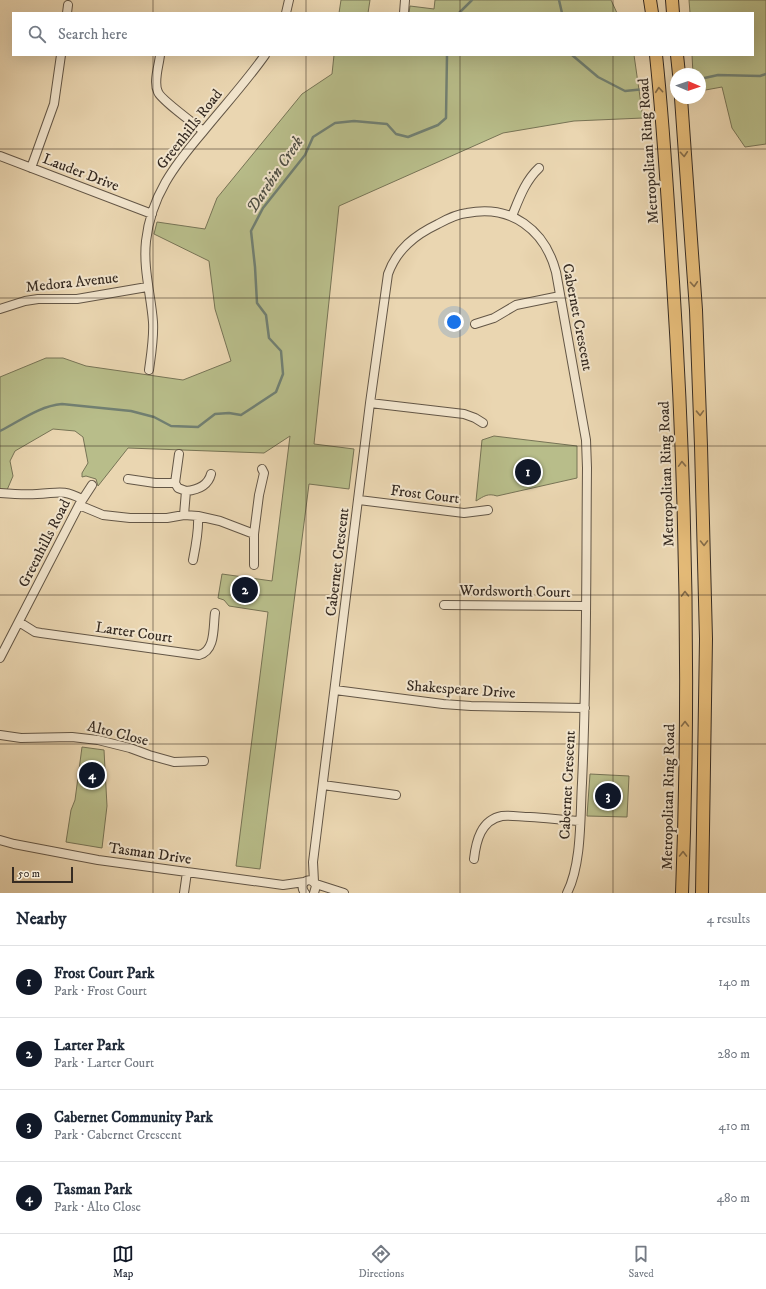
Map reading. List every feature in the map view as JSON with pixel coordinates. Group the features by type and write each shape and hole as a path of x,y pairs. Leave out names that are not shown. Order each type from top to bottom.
{"highway":[{"path":"650,0 652,12"},
{"path":"672,0 673,12"},
{"path":"677,56 678,68"},
{"name":"Metropolitan Ring Road","path":"657,58 678,364 684,548 685,725 682,893"},
{"path":"681,104 696,310 702,446 706,639 702,893"}],"street":[{"path":"286,12 289,0"},
{"path":"404,12 406,0"},
{"path":"31,168 52,109 61,56"},
{"path":"160,56 156,82 158,92 164,100 203,131"},
{"name":"Greenhills Road","path":"149,370 153,340 153,324 147,287 145,257 146,241 157,197 170,174 264,56"},
{"name":"Lauder Drive","path":"0,156 152,214"},
{"path":"512,216 529,178 539,168"},
{"name":"Cabernet Crescent","path":"310,882 370,403 386,284 391,265 408,242 430,228 465,213 487,211 512,216 527,225 535,232 548,250 554,266 586,440 585,708 580,821 576,864 573,878 567,893"},
{"name":"Medora Avenue","path":"0,309 25,301 38,299 77,299 147,287"},
{"path":"475,324 494,318 516,305 560,296"},
{"path":"370,403 464,414 483,423"},
{"path":"179,454 175,483 178,488 186,491 193,490 206,484 210,479 211,474"},
{"path":"254,565 254,534 259,495 264,473 262,469"},
{"path":"128,480 155,483 175,483"},
{"name":"Greenhills Road","path":"0,658 81,502 92,485"},
{"path":"0,493 28,495 58,491 71,493 93,511 104,515 130,518 167,518 184,515 198,516 220,521 254,534"},
{"path":"184,515 186,491"},
{"name":"Frost Court","path":"358,500 464,514 488,510"},
{"path":"193,560 197,542 198,516"},
{"name":"Wordsworth Court","path":"444,604 586,606"},
{"name":"Larter Court","path":"19,622 41,634 199,655 206,651 212,642 215,612"},
{"name":"Shakespeare Drive","path":"335,690 471,706 585,708"},
{"name":"Alto Close","path":"0,735 21,738 61,736 98,740 130,748 174,762 204,761"},
{"path":"323,785 396,795"},
{"path":"474,859 476,845 484,827 490,821 497,818 510,816 580,821"},
{"name":"Tasman Drive","path":"0,840 98,860 283,885 305,892"},
{"name":"Tasman Drive","path":"0,844 14,844"},
{"path":"184,893 187,872"},
{"path":"305,892 302,888 310,882 316,889 314,893 332,893"},
{"name":"Tasman Drive","path":"283,885 310,882 344,893"}],"green space":[{"path":"341,0 370,0 368,12 339,12"},
{"path":"435,0 611,0 617,12 409,12 410,6 434,9"},
{"path":"689,0 766,0 766,144 745,147 732,128 722,87 706,90 706,68 693,68 692,56 754,56 754,12 690,12"},
{"path":"334,56 634,56 643,118 574,121 503,133 339,206 314,444 354,449 349,489 309,484 260,869 236,866 268,612 229,606 224,600 218,598 222,574 272,581 290,436 264,453 128,448 98,486 96,479 86,476 82,477 82,473 88,463 83,437 75,431 53,429 15,451 10,461 13,476 7,490 0,490 0,377 46,358 63,358 86,366 183,380 231,361 215,309 209,261 154,234 157,222 205,229 217,198 302,94 332,74"},
{"path":"494,436 577,446 577,478 497,496 484,496 476,501 482,440"},
{"path":"82,747 104,750 107,806 102,848 66,842 71,810 75,800"},
{"path":"590,774 629,776 627,817 587,816"}],"waterway":[{"name":"Darebin Creek","path":"460,12 472,0"},
{"name":"Darebin Creek","path":"559,0 562,12"},
{"name":"Darebin Creek","path":"0,431 30,414 54,405 62,404 131,411 154,417 171,426 198,427 215,414 229,413 241,415 276,392 283,374 281,351 269,338 266,315 257,303 251,231 263,208 305,155 313,137 335,123 354,121 387,124 396,134 408,137 438,125 446,118 447,56"},
{"name":"Darebin Creek","path":"573,56 598,77 625,91 645,89"},
{"name":"Darebin Creek","path":"706,78 718,75 760,76 766,74"}],"place":[{"name":"Frost Court Park","path":"528,472"},
{"name":"Larter Park","path":"245,590"},
{"name":"Tasman Park","path":"92,775"},
{"name":"Cabernet Community Park","path":"608,796"}]}
